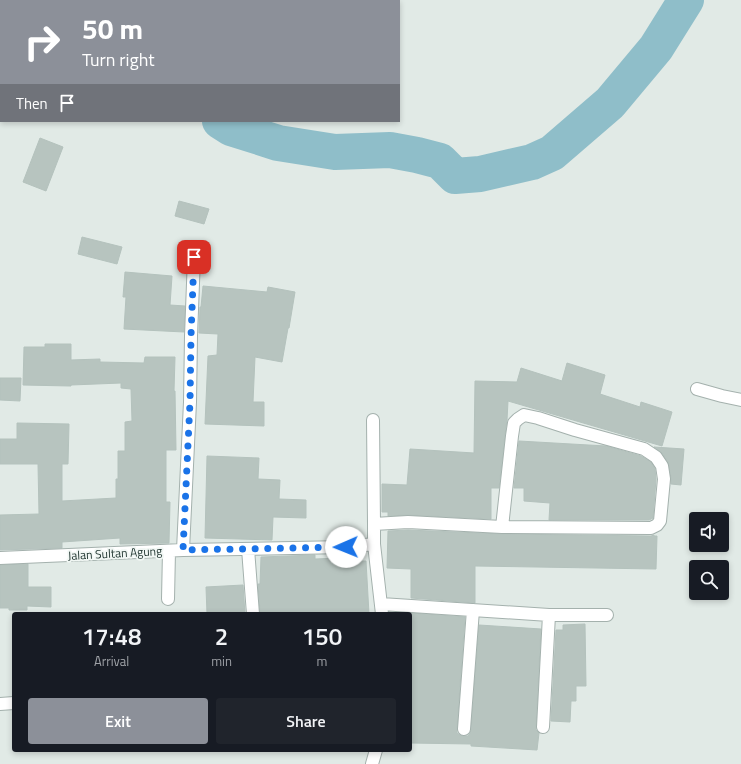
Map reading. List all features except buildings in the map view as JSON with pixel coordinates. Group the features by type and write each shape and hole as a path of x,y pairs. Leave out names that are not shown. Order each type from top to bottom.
{"street":[{"path":"183,550 194,257"},
{"path":"698,389 741,400"},
{"path":"374,524 408,522 502,527 651,528 657,525 660,521 664,479 662,466 656,457 644,449 524,415 514,423 502,527"},
{"path":"373,420 374,544 382,609 472,610 549,615 607,615"},
{"name":"Jalan Sultan Agung","path":"0,558 183,550 346,547 374,544"},
{"path":"248,549 253,612"},
{"path":"168,599 169,551"},
{"path":"464,729 472,610"},
{"path":"543,727 549,615"},
{"path":"0,704 12,703"},
{"path":"372,764 375,752"}],"waterway":[{"path":"222,122 231,128 278,143 335,152 390,150 417,155 440,161 455,176 480,174 532,162 552,153 610,103 656,48 686,0"}],"route":[{"path":"194,257 190,402 183,550 346,547"}]}
